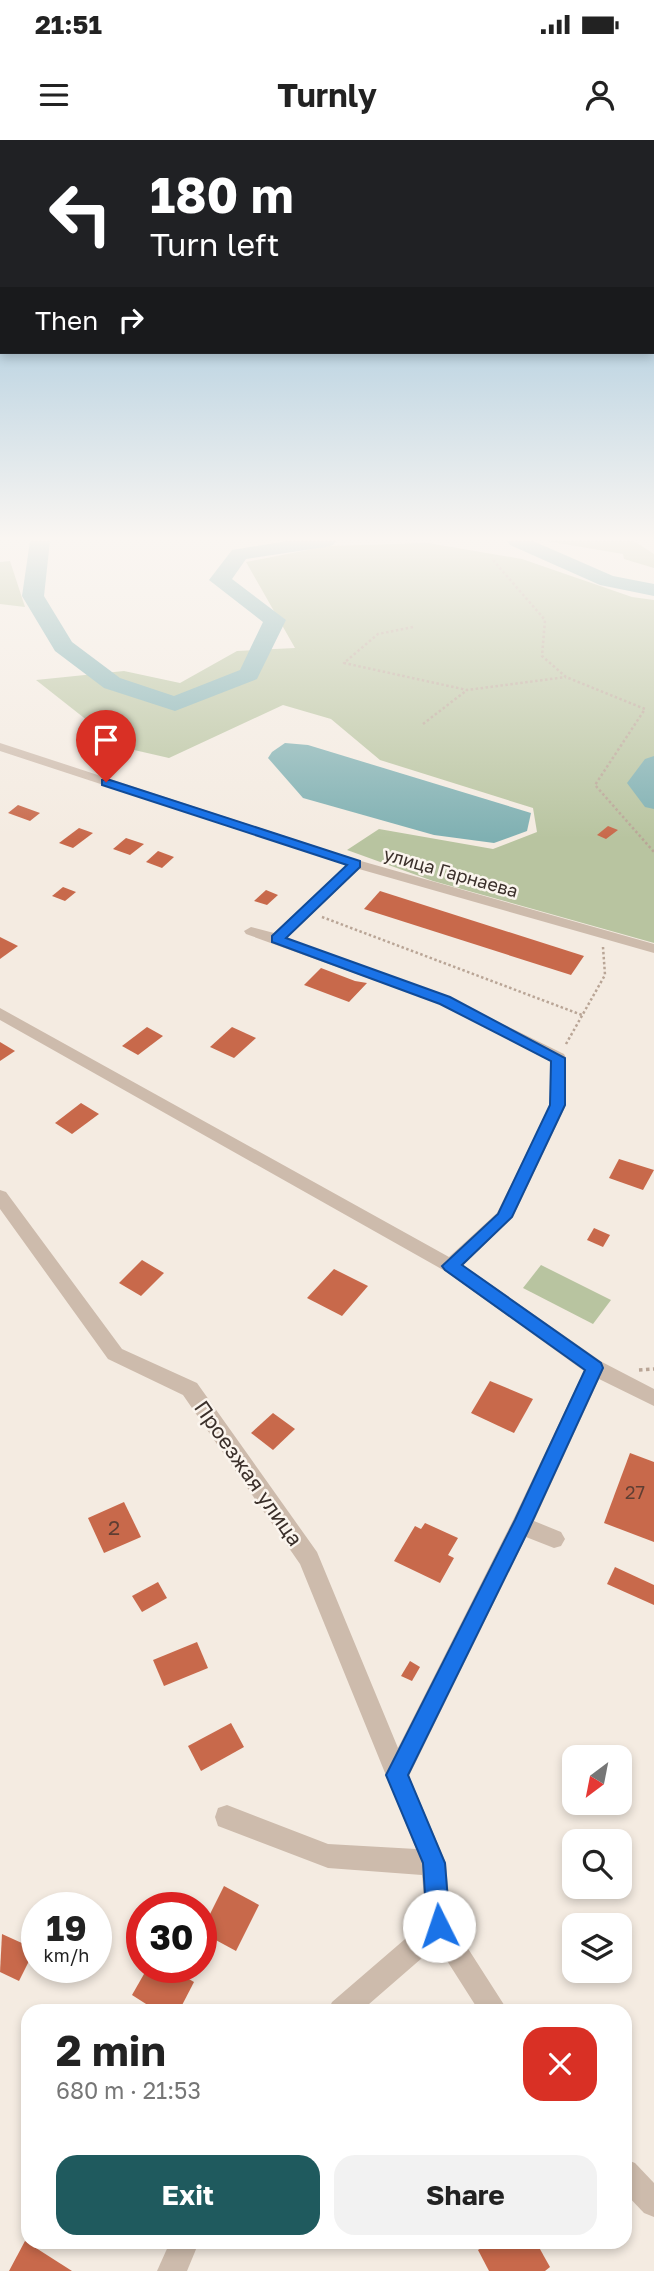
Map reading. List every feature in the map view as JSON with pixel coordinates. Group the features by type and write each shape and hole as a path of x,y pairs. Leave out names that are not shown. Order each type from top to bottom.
{"street":[{"name":"улица Гарнаева","path":"0,747 356,864 654,949"},
{"path":"277,939 356,864"},
{"path":"251,930 445,1000 558,1058 558,1105 504,1217 451,1266"},
{"path":"0,1013 451,1266 595,1368 654,1398"},
{"name":"Проезжая улица","path":"0,1196 115,1354 190,1389 309,1559 434,1863 439,1926"},
{"path":"397,1775 522,1525 595,1368"},
{"path":"522,1525 554,1539"},
{"path":"227,1817 328,1856 434,1863"},
{"path":"349,2004 439,1926 490,2004"},
{"path":"632,2180 654,2203"},
{"path":"172,2271 182,2249"}],"path":[{"path":"370,640 344,663 467,690 566,677"},
{"path":"543,640 542,656 566,677 645,709 596,785 654,852"},
{"path":"423,724 467,690"},
{"path":"306,911 582,1015"},
{"path":"558,1058 605,975 602,936"}],"green space":[{"path":"291,640 654,640 654,943 433,881 347,850 379,829 493,849 537,832 533,808 380,760 331,719 283,705 169,758 121,747 36,680 124,671 180,683 237,651 295,648"},
{"path":"541,1265 611,1300 593,1324 523,1288"}],"water":[{"path":"285,743 308,745 531,813 527,831 494,843 434,835 303,798 268,758"}],"building":[{"path":"18,805 40,813 30,821 8,813"},
{"path":"608,826 618,830 606,839 597,835"},
{"path":"79,828 93,833 73,848 59,843"},
{"path":"126,838 144,844 130,855 113,849"},
{"path":"158,851 174,857 162,868 146,862"},
{"path":"63,887 76,892 65,901 52,896"},
{"path":"266,890 278,895 267,905 254,901"},
{"path":"380,891 584,956 571,975 364,909"},
{"path":"0,937 18,946 0,959"},
{"path":"321,968 367,983 349,1002 304,985"},
{"path":"147,1027 163,1036 138,1055 122,1046"},
{"path":"232,1027 256,1038 234,1058 210,1047"},
{"path":"0,1042 15,1051 0,1061"},
{"path":"81,1103 99,1114 72,1134 55,1123"},
{"path":"619,1159 654,1170 643,1190 609,1178"},
{"path":"594,1228 610,1235 603,1247 587,1240"},
{"path":"142,1260 164,1273 141,1296 119,1283"},
{"path":"334,1269 368,1286 342,1316 307,1298"},
{"path":"490,1381 533,1399 514,1433 471,1413"},
{"path":"273,1413 295,1429 273,1450 251,1433"},
{"path":"630,1453 654,1462 654,1542 604,1523"},
{"path":"124,1502 141,1537 104,1553 88,1518"},
{"path":"425,1523 458,1538 448,1555 454,1558 440,1583 394,1561 415,1526 421,1529"},
{"path":"615,1567 654,1585 654,1605 607,1584"},
{"path":"158,1582 167,1598 142,1612 132,1596"},
{"path":"197,1642 208,1668 164,1686 153,1660"},
{"path":"410,1661 420,1667 412,1681 401,1676"},
{"path":"231,1723 244,1747 201,1771 188,1746"},
{"path":"224,1886 259,1905 236,1951 217,1941 217,1900"},
{"path":"2,1934 21,1943 21,1977 19,1981 0,1972"},
{"path":"139,1983 193,1983 183,2004 146,2004 132,1995"},
{"path":"21,2248 38,2249 72,2271 9,2271"},
{"path":"540,2249 550,2267 545,2271 489,2271 478,2250"}],"waterway":[{"path":"60,640 63,646 112,683 175,704 249,674 265,640"},
{"path":"654,764 640,783 654,801"}],"route":[{"path":"106,782 356,864 277,939 445,1000 558,1058 558,1105 504,1217 451,1266 595,1368 522,1525 397,1775 434,1863 439,1926"}]}
